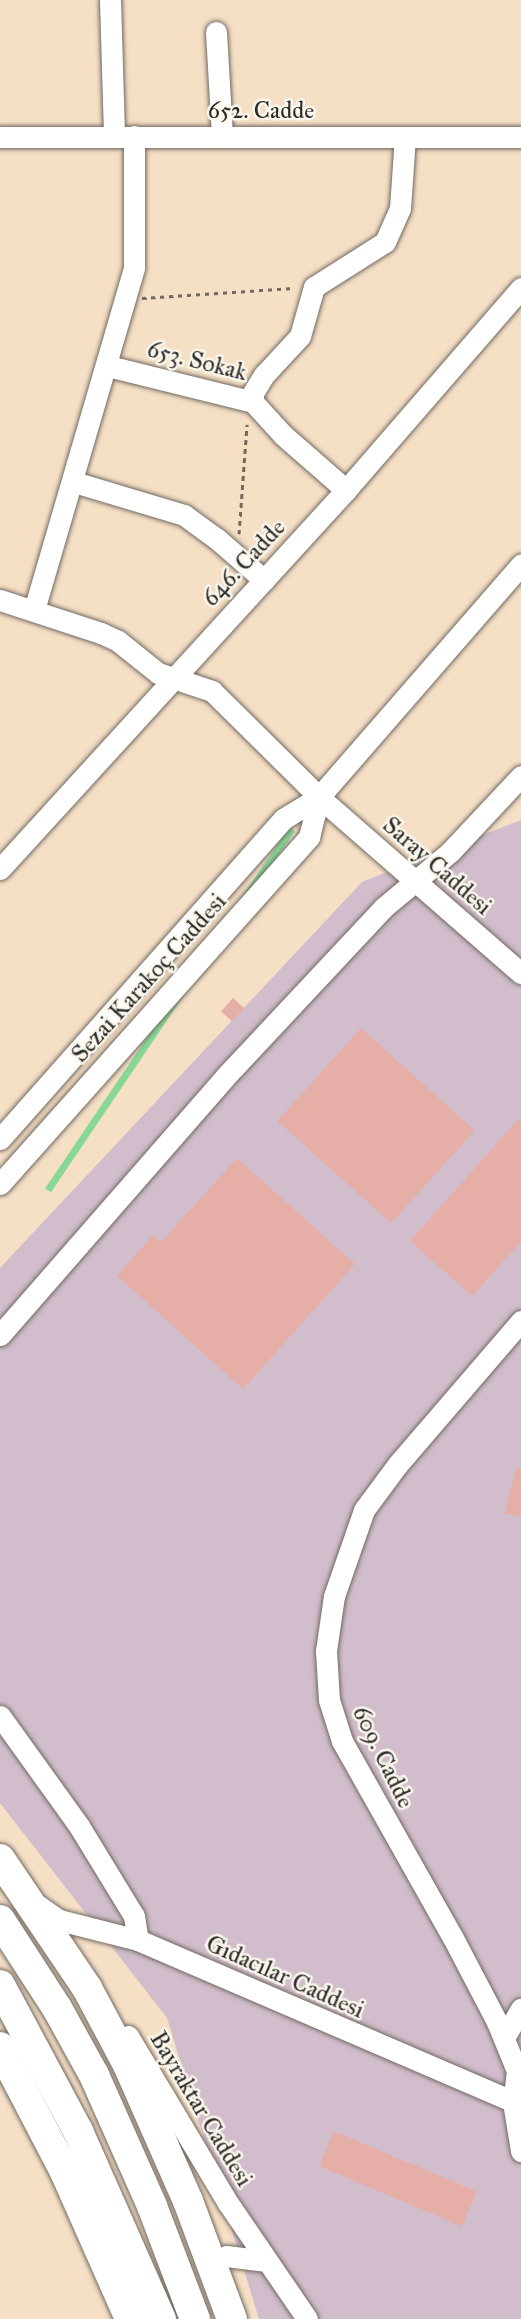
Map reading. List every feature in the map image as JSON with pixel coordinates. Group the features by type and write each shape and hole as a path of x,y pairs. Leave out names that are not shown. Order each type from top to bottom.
{"highway":[{"path":"0,1859 87,1988 128,2065 183,2190 231,2319"},
{"path":"0,1920 57,2008 94,2075 152,2206 195,2319"},
{"path":"0,1985 78,2131 161,2319"},
{"path":"0,2047 65,2172 130,2319"}],"street":[{"path":"34,610 127,298 137,236 110,0"},
{"path":"216,32 222,137"},
{"name":"652. Cadde","path":"0,137 521,137"},
{"path":"252,402 253,393 264,375 300,336 314,287 385,243 400,208 405,137"},
{"name":"646. Cadde","path":"0,869 346,490 521,288"},
{"name":"653. Sokak","path":"108,366 252,402 283,435 346,490"},
{"path":"74,482 184,515 238,556 264,580"},
{"name":"Sezai Karakoç Caddesi","path":"0,1139 283,819 318,797 521,565"},
{"name":"Saray Caddesi","path":"0,600 118,641 158,673 212,691 318,797 521,973"},
{"path":"0,1335 233,1069 383,908 477,825 521,776"},
{"name":"Sezai Karakoç Caddesi","path":"0,1184 309,837 318,797"},
{"name":"609. Cadde","path":"521,1321 398,1464 364,1510 334,1596 326,1652 329,1700 342,1741 452,1936 504,2038 517,2071 521,2151"},
{"path":"0,1716 79,1826 134,1916 138,1940"},
{"name":"Gıdacılar Caddesi","path":"28,1899 59,1920 138,1940 517,2104"},
{"name":"Bayraktar Caddesi","path":"59,1920 228,2203 307,2319"},
{"path":"504,2038 521,2008"},
{"path":"226,2256 267,2261"}],"path":[{"path":"127,298 314,287"},
{"path":"238,556 247,425 252,402"}],"shaded area":[{"path":"521,820 521,2319 259,2319 167,2018 0,1803 0,1268 362,882"}],"green space":[{"path":"289,827 295,831 51,1192 45,1188"}],"building":[{"path":"233,998 244,1008 232,1021 221,1011"},
{"path":"361,1028 475,1130 391,1223 277,1121"},
{"path":"521,1116 521,1242 472,1296 410,1241"},
{"path":"237,1158 355,1264 243,1389 117,1276 153,1235 161,1242"},
{"path":"516,1468 521,1468 521,1517 505,1513"},
{"path":"334,2131 477,2192 462,2227 319,2166"}]}
